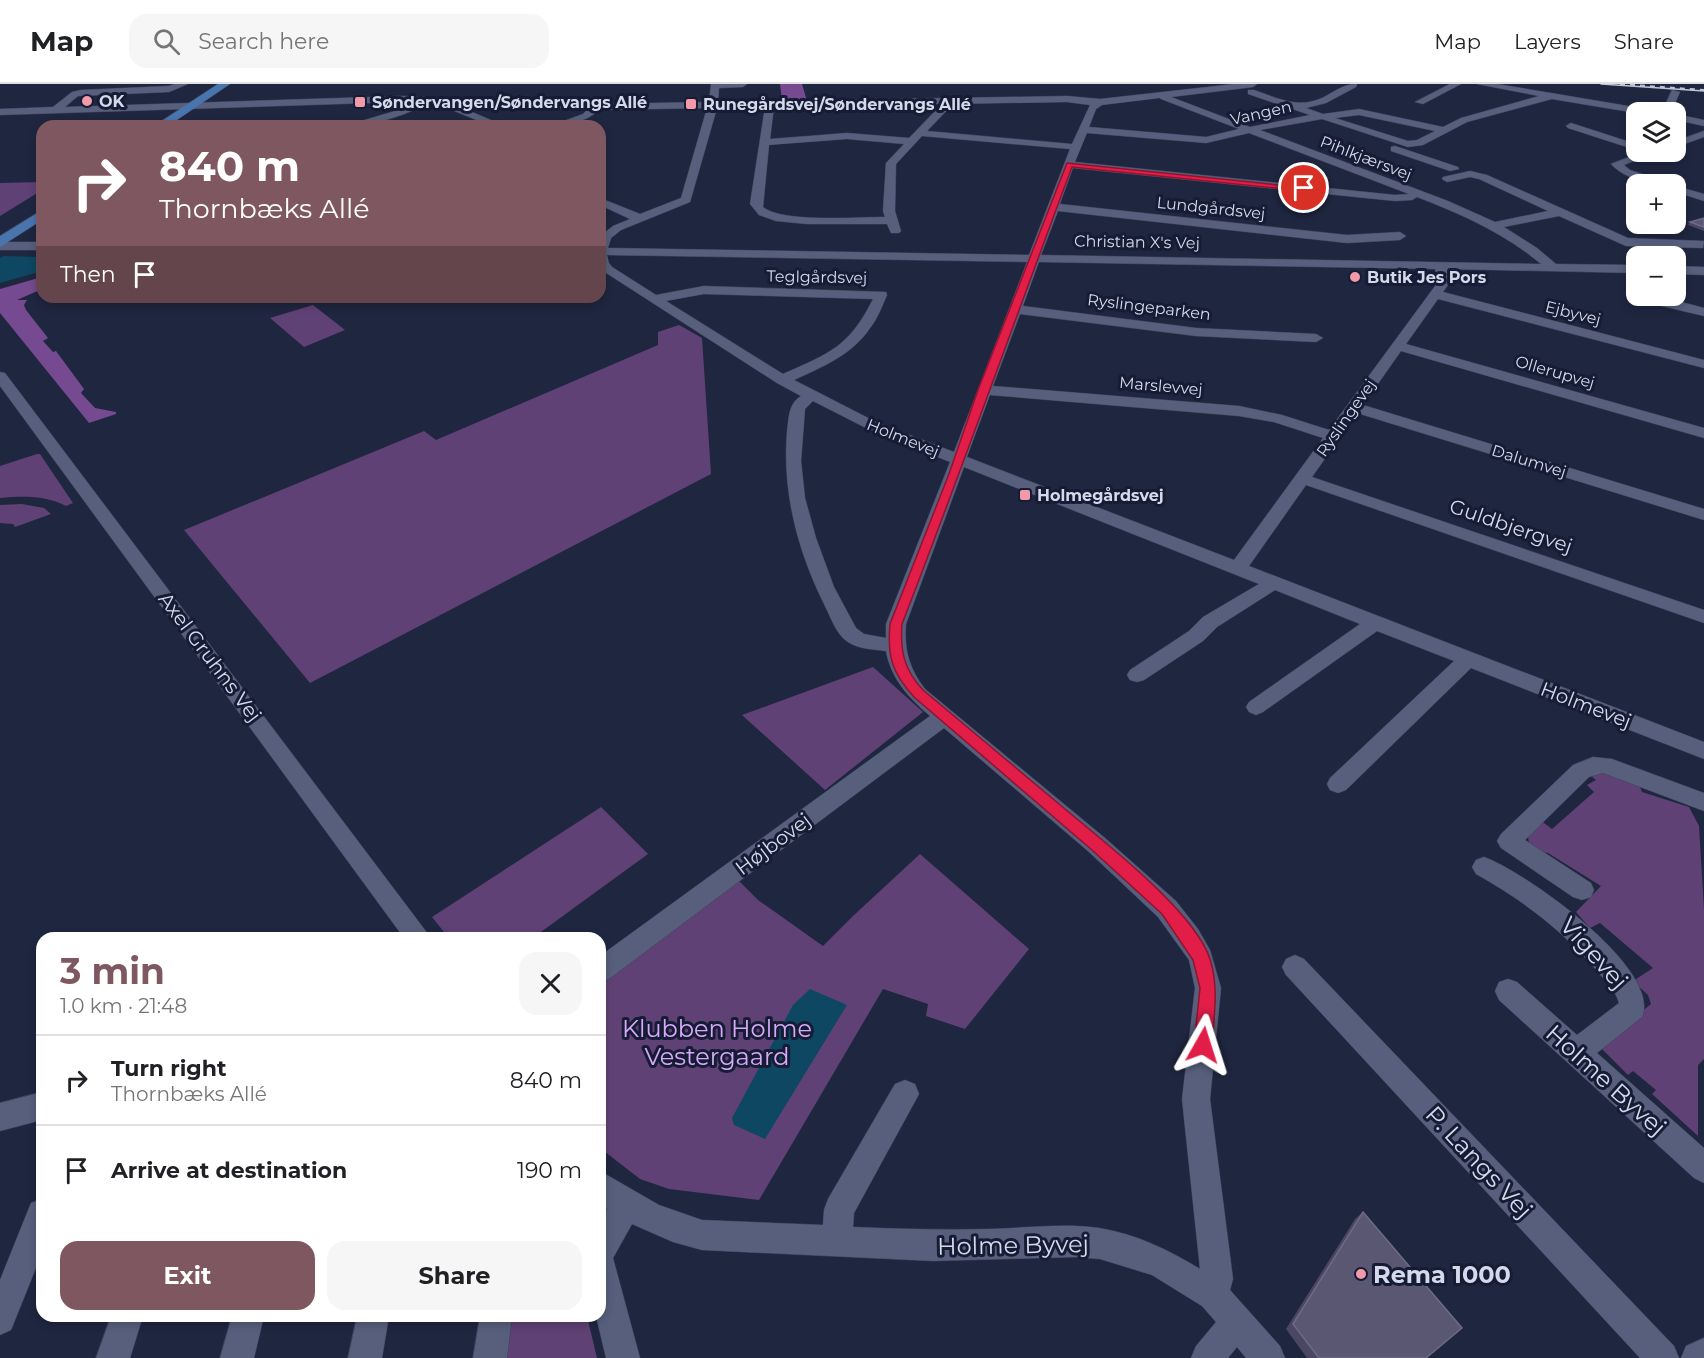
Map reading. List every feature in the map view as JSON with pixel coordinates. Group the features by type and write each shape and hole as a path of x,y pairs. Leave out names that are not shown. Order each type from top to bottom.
{"main road":[{"path":"169,120 225,84"},
{"path":"182,120 238,84"},
{"path":"1,239 36,207"},
{"path":"1,239 36,218"}],"street":[{"path":"56,110 75,94 169,89 184,84"},
{"path":"606,237 610,232 686,200 714,105 715,85 743,84"},
{"path":"1420,102 1457,84"},
{"path":"1481,84 1551,96 1626,104"},
{"path":"1296,108 1323,101 1353,85"},
{"path":"0,112 424,99 596,107 1067,99 1099,102 1116,98 1252,86 1296,108 1408,144 1419,143 1464,120 1551,96"},
{"path":"1671,102 1676,92"},
{"name":"Pihlkjærsvej","path":"1159,95 1420,194 1493,226 1540,255 1552,267"},
{"path":"371,120 405,111 424,99"},
{"path":"896,233 890,220 891,163 950,101"},
{"path":"1099,102 1092,108 1076,147 983,390 959,460 896,624 894,646 906,680 1097,845 1167,909 1189,937 1201,958 1208,988 1196,1099 1217,1279 1212,1295"},
{"path":"770,104 756,204 765,214 786,219 890,220"},
{"path":"450,106 485,120"},
{"path":"574,120 586,116 596,107"},
{"name":"Vangen","path":"1084,130 1196,140 1217,138 1320,116 1367,112 1443,130"},
{"path":"1686,119 1704,123"},
{"path":"1571,126 1626,144"},
{"path":"918,133 1076,147"},
{"path":"1686,140 1704,134"},
{"path":"765,142 847,136 910,141"},
{"path":"1375,142 1452,171 1483,177 1626,242 1703,244"},
{"path":"1397,150 1408,144"},
{"path":"1612,153 1626,149"},
{"path":"1626,160 1616,164 1632,174"},
{"path":"1070,165 1395,198 1420,194"},
{"path":"1686,192 1704,198"},
{"path":"606,204 641,219"},
{"name":"Lundgårdsvej","path":"1054,207 1347,239 1400,236"},
{"path":"1493,226 1560,212"},
{"path":"1,239 36,239"},
{"path":"1,239 36,245"},
{"name":"Christian X's Vej","path":"606,251 1626,269"},
{"name":"Ryslingevej","path":"1237,569 1435,294 1445,277 1439,265"},
{"name":"Holmevej","path":"606,268 782,380 887,432 1704,751"},
{"path":"1686,270 1704,271"},
{"name":"Teglgårdsvej","path":"653,299 704,291 881,295 863,328 847,345 822,361 782,380"},
{"name":"Ejbyvej","path":"1435,294 1704,364"},
{"path":"1679,306 1704,312"},
{"name":"Ryslingeparken","path":"1014,309 1279,343 1316,338"},
{"name":"Ollerupvej","path":"1397,346 1704,433"},
{"name":"Axel Gruhns Vej","path":"0,376 414,932"},
{"name":"Marslevvej","path":"983,390 1258,413 1332,436"},
{"path":"811,396 801,402 797,409 793,461 797,498 807,538 825,587 848,632 858,640 894,646"},
{"name":"Dalumvej","path":"1354,407 1704,515"},
{"name":"Guldbjergvej","path":"1303,479 1704,617"},
{"path":"1137,675 1196,636 1210,622 1274,583"},
{"path":"1256,707 1375,623"},
{"path":"1338,784 1468,659"},
{"name":"Højbovej","path":"606,967 945,716"},
{"path":"1582,890 1509,840 1581,771 1593,765 1604,765 1704,802"},
{"name":"Vigevej","path":"1484,867 1560,914 1584,937 1632,994 1633,1008 1576,1053"},
{"name":"P. Langs Vej","path":"1295,967 1662,1358"},
{"name":"Holme Byvej","path":"1508,991 1704,1168"},
{"path":"837,1242 839,1210 905,1094"},
{"path":"0,1117 36,1108"},
{"name":"Holme Byvej","path":"606,1191 626,1206 670,1226 702,1235 933,1246 1076,1242 1100,1244 1129,1251 1161,1263 1212,1295 1268,1358"},
{"path":"606,1240 626,1206"},
{"path":"0,1319 36,1229"},
{"path":"606,1289 623,1358"},
{"path":"113,1358 125,1322"},
{"path":"237,1358 246,1322"},
{"path":"364,1358 372,1322"},
{"path":"490,1358 495,1322"},
{"path":"1208,1358 1222,1338 1239,1323"},
{"path":"1698,1358 1704,1354"}],"green space":[{"path":"36,182 36,194 0,216 0,183"},
{"path":"313,305 345,330 304,347 270,318"},
{"path":"679,325 702,338 711,474 310,683 184,530 424,431 436,440 658,345 658,332"},
{"path":"40,454 73,503 66,506 42,498 0,498 0,466"},
{"path":"22,504 44,508 51,514 15,527 13,524 0,523 0,505"},
{"path":"873,667 923,712 825,790 742,715"},
{"path":"1594,770 1638,782 1642,792 1689,807 1699,826 1704,910 1704,1059 1698,1065 1698,1136 1652,1094 1656,1090 1633,1071 1628,1075 1599,1046 1651,1004 1648,995 1633,981 1653,968 1600,923 1590,928 1576,912 1601,886 1548,853 1534,851 1529,844 1528,836 1540,820 1552,829 1594,792 1587,785 1596,780 1590,775"},
{"path":"601,807 648,854 541,932 444,932 432,917"},
{"name":"Klubben Holme Vestergaard","path":"920,854 1029,949 965,1029 926,1016 928,1004 883,989 759,1200 669,1189 640,1179 606,1153 606,979 738,880 758,900 823,946"},
{"path":"509,1322 588,1322 597,1358 505,1358"}],"shaded area":[{"path":"780,84 802,84 807,101 782,101"},
{"path":"36,279 36,292 17,300 27,300 24,305 26,310 48,338 43,341 53,352 56,351 84,389 81,393 95,408 116,412 116,414 89,423 0,313 0,289"}],"water":[{"path":"3,256 36,257 36,273 0,283 0,258"},
{"path":"810,989 847,1005 765,1139 734,1125 732,1118 793,1005"}],"building":[{"path":"1704,218 1704,227 1690,222"},
{"name":"Rema 1000","path":"1363,1212 1462,1328 1426,1358 1319,1358 1293,1324"}],"tram line":[{"path":"1601,84 1704,91"}],"railway":[{"path":"1620,84 1704,90"}],"place":[{"name":"OK","path":"87,101"},
{"name":"Søndervangen/Søndervangs Allé","path":"360,102"},
{"name":"Runegårdsvej/Søndervangs Allé","path":"691,104"},
{"name":"Butik Jes Pors","path":"1355,277"},
{"name":"Holmegårdsvej","path":"1025,495"},
{"name":"Rema 1000","path":"1361,1274"}],"route":[{"path":"1203,1045 1208,988 1201,958 1189,937 1167,909 1097,845 918,694 906,680 900,667 894,646 896,624 955,474 983,390 1070,165 1304,188"}]}
